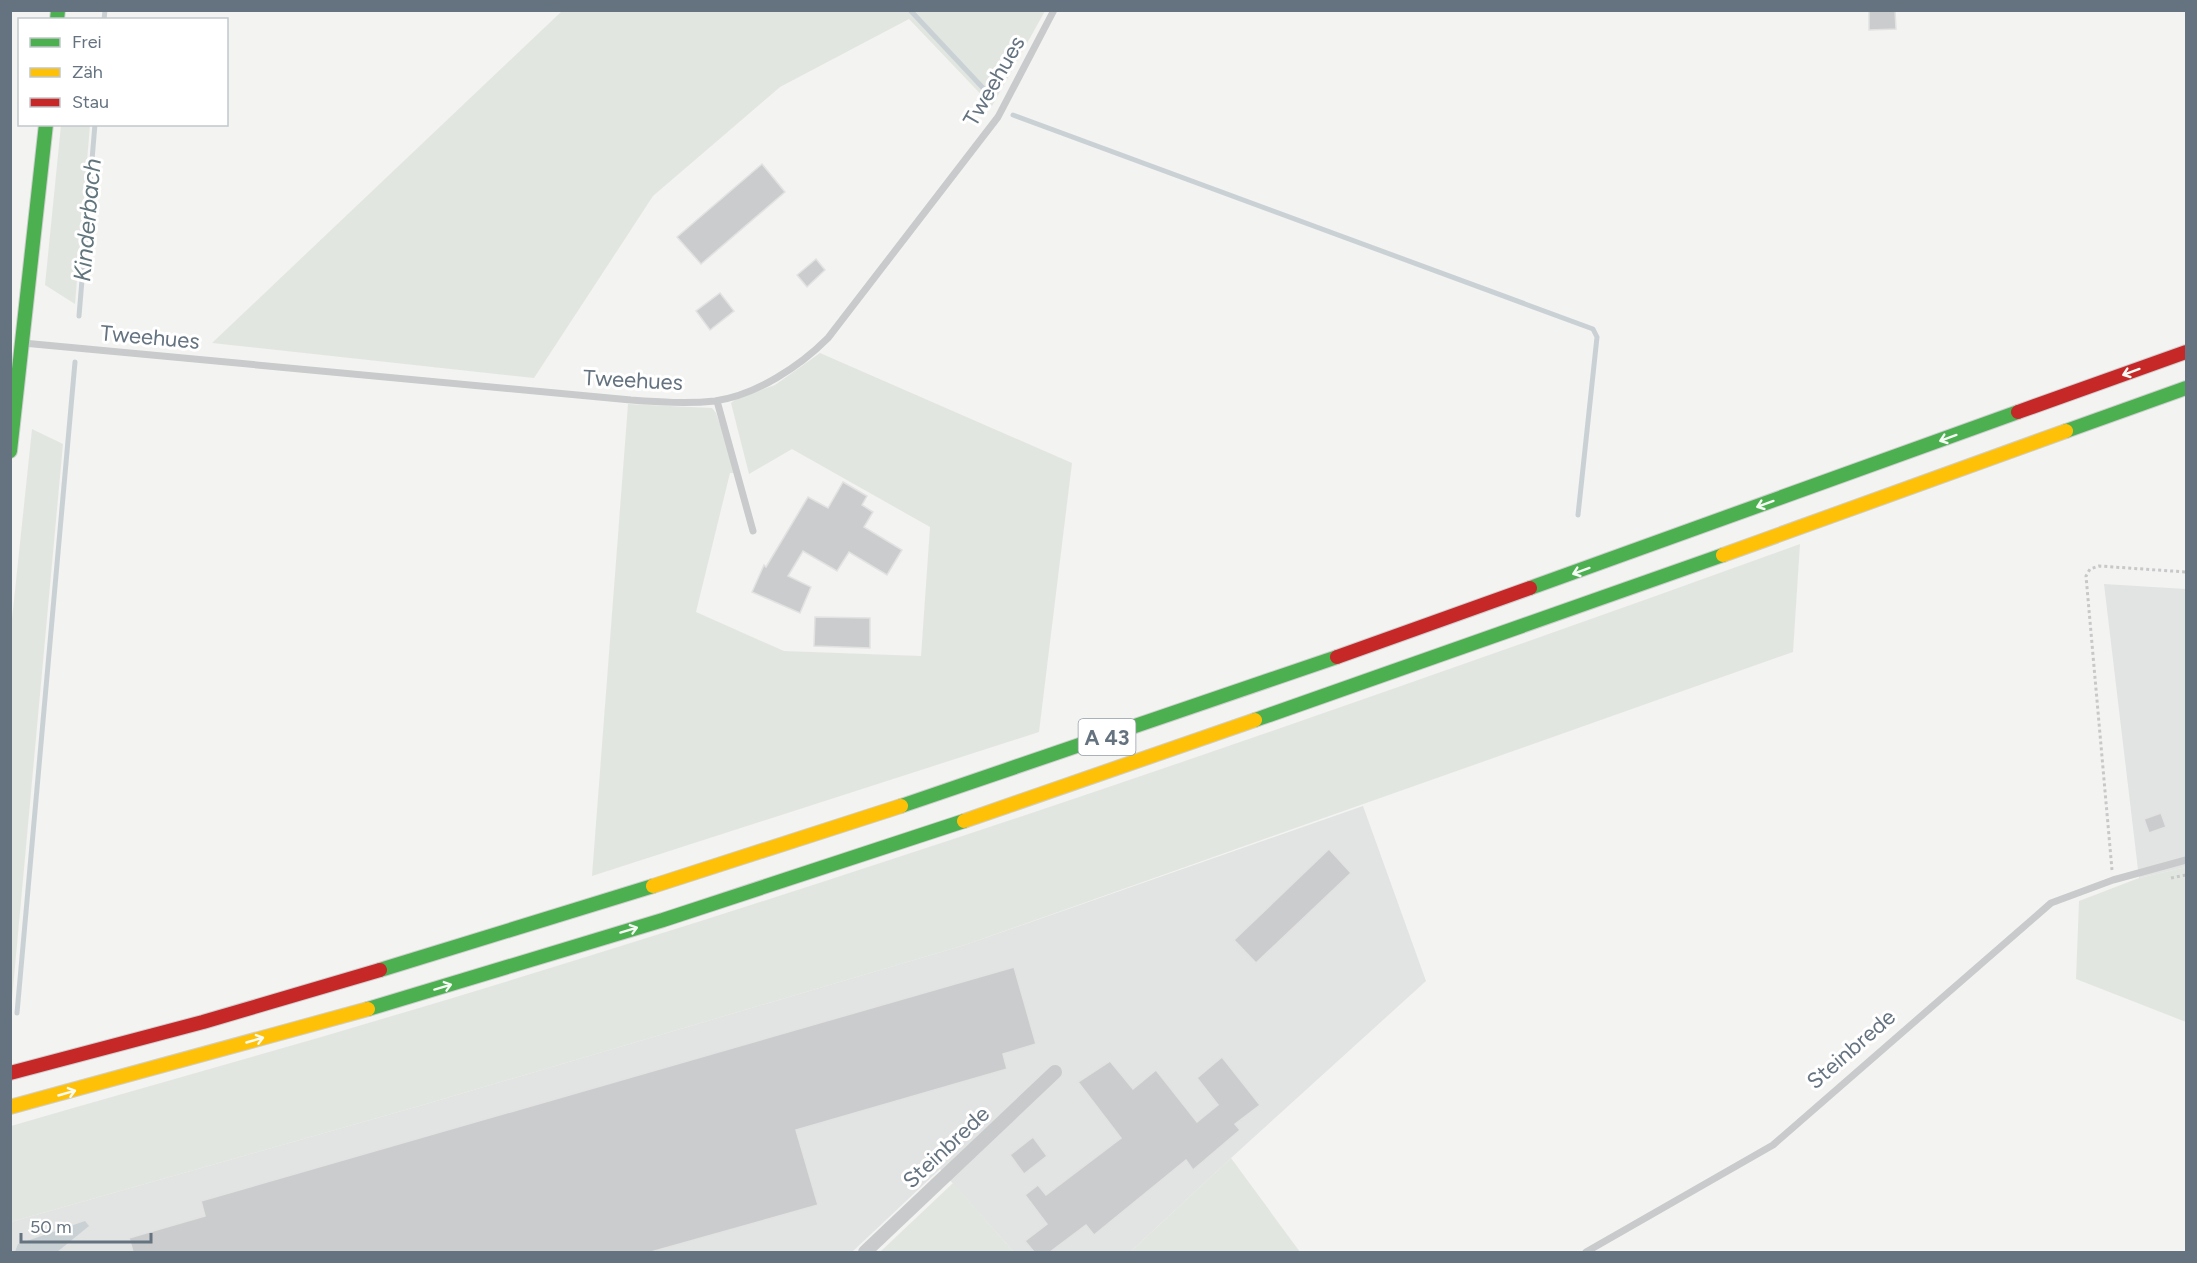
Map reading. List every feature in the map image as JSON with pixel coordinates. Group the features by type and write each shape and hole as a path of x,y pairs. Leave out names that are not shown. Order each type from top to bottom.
{"main road":[{"path":"10,451 16,342 45,126"},
{"name":"A 43","path":"10,1073 378,972 655,887 922,801 1385,641 2187,352"},
{"name":"A 43","path":"10,1107 388,1003 663,920 934,831 1399,671 2187,388"}],"street":[{"name":"Steinbrede","path":"865,1252 1055,1072"}],"lane":[{"name":"Tweehues","path":"16,342 631,400 717,400 771,380 814,351 828,338 998,117 1054,10"},
{"path":"717,400 753,531"},
{"name":"Steinbrede","path":"1586,1252 1773,1145 2051,903 2112,880 2138,875 2187,860"}],"path":[{"path":"2112,880 2086,576 2090,569 2100,566 2187,572"}],"shaded area":[{"path":"562,11 1045,11 992,106 909,19 780,87 653,196 534,378 212,343"},
{"path":"61,126 90,126 75,304 45,285"},
{"path":"820,353 1072,463 1039,732 592,876 628,404 712,408 716,413 737,473 730,473 696,612 784,651 921,656 930,527 792,449 749,474 731,403 737,398 775,385"},
{"path":"32,429 63,444 11,1010 10,638"},
{"path":"1800,544 1793,652 965,945 423,1105 11,1222 11,1126 570,962 923,849 1275,730"},
{"path":"2104,584 2186,589 2186,867 2139,878"},
{"path":"1363,806 1426,981 1130,1252 1014,1252 940,1169 852,1252 11,1252 11,1222 423,1105 965,945"},
{"path":"2186,867 2186,1022 2076,979 2079,901 2139,878"},
{"path":"1231,1158 1300,1252 1130,1252"},
{"path":"953,1183 1014,1252 880,1252"},
{"path":"85,1221 89,1226 57,1252 15,1252 18,1244"}],"building":[{"path":"1869,10 1895,10 1896,29 1869,30"},
{"path":"762,164 785,192 701,264 677,237"},
{"path":"816,259 825,270 807,287 797,275"},
{"path":"720,293 734,311 710,330 696,311"},
{"path":"843,482 867,496 862,505 873,512 864,527 902,550 887,575 849,552 837,571 803,551 788,576 811,587 800,613 752,592 764,565 766,567 808,497 828,508"},
{"path":"815,617 870,618 870,648 814,646"},
{"path":"2161,813 2166,827 2149,833 2144,819"},
{"path":"1329,849 1351,873 1256,963 1234,940"},
{"path":"1014,967 1036,1044 1003,1054 1007,1069 796,1130 818,1205 651,1252 133,1252 129,1238 205,1216 201,1201"},
{"path":"1222,1057 1260,1105 1235,1124 1240,1130 1193,1170 1186,1160 1094,1235 1086,1225 1050,1252 1034,1252 1025,1241 1047,1224 1025,1195 1038,1185 1046,1195 1121,1138 1078,1082 1110,1061 1133,1089 1156,1070 1197,1122 1218,1105 1197,1078"},
{"path":"1033,1137 1047,1156 1024,1174 1010,1155"}],"waterway":[{"name":"Kinderbach","path":"104,18 105,10"},
{"path":"910,10 983,88"},
{"path":"1013,115 1593,329 1597,337 1578,515"},
{"name":"Kinderbach","path":"79,316 95,126"},
{"path":"17,1013 75,362"}],"traffic: fast":[{"path":"57,18 58,10"},
{"path":"10,451 46,126"},
{"path":"2066,431 2186,388"},
{"path":"1530,588 2018,412"},
{"path":"1255,720 1723,555"},
{"path":"901,806 1337,657"},
{"path":"368,1009 663,920 964,821"},
{"path":"380,970 653,886"}],"traffic: slow":[{"path":"1723,555 2066,431"},
{"path":"964,821 1255,720"},
{"path":"653,886 901,806"},
{"path":"10,1107 368,1009"}],"traffic: jam":[{"path":"2018,412 2186,352"},
{"path":"1337,657 1530,588"},
{"path":"10,1073 203,1022 380,970"}]}
